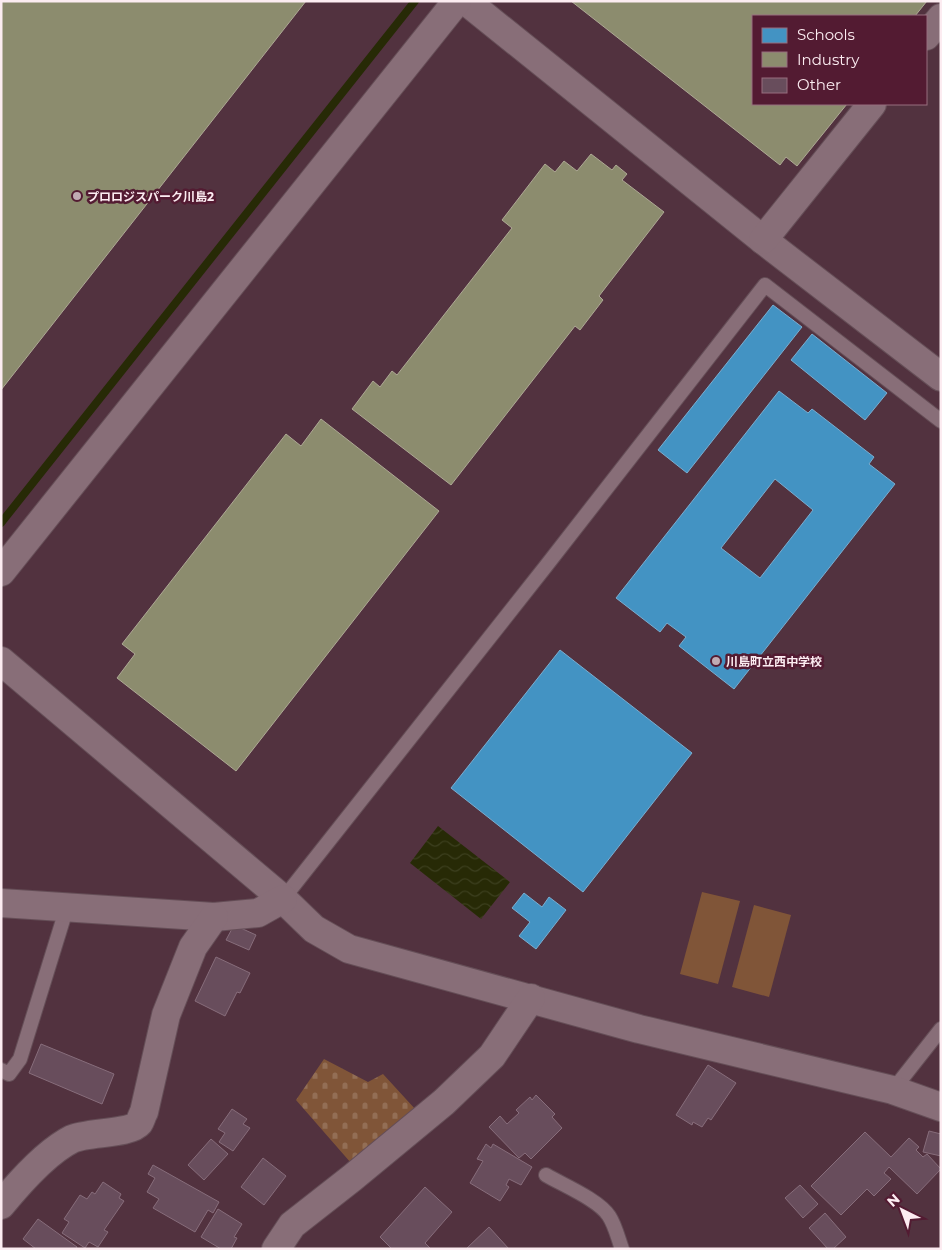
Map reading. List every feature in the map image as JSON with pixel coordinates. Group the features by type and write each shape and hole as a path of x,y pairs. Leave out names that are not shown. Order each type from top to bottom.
{"street":[{"path":"1,572 457,1"},
{"path":"466,1 763,240 941,377"},
{"path":"927,35 941,18"},
{"path":"763,240 871,105"},
{"path":"1,661 283,899 314,929 348,949 639,1029 893,1090 941,1107"},
{"path":"1,903 214,917 258,914 283,899"},
{"path":"1,1205 23,1178 59,1146 73,1138 128,1129 138,1124 144,1112 166,1015 193,947 214,917"},
{"path":"276,1249 292,1225 436,1108 492,1056 530,998"}],"lane":[{"path":"283,899 765,285 941,421"},
{"path":"1,1070 9,1074 20,1060 66,907"},
{"path":"893,1090 941,1029"},
{"path":"546,1175 599,1205 608,1213 622,1249"}],"green space":[{"path":"702,892 740,901 718,984 680,974"},
{"path":"754,905 791,915 769,997 732,987"},
{"path":"324,1059 368,1082 383,1074 416,1110 351,1163 296,1100"}],"water":[{"path":"438,826 510,882 481,919 410,863"}],"building: Schools":[{"path":"773,305 802,327 687,473 658,450"},
{"path":"812,334 887,393 865,420 791,360"},
{"path":"779,391 808,413 812,409 874,457 869,464 895,484 734,689 679,646 686,637 667,623 660,632 616,598","holes":["775,479 813,510 760,578 721,548"]},
{"path":"560,650 692,753 583,892 451,788"},
{"path":"524,893 542,907 549,897 566,910 536,949 519,936 530,922 512,908"}],"building: Industry":[{"name":"プロロジスパーク川島2","path":"1,1 306,1 1,390"},
{"path":"571,1 927,1 916,15 752,15 752,105 846,105 797,166 786,157 780,165"},
{"path":"591,154 612,170 616,165 627,174 622,180 664,212 599,296 603,300 580,330 575,326 451,485 352,409 373,381 380,387 392,371 397,375 512,228 502,220 545,164 555,172 564,161 577,171"},
{"path":"321,419 439,511 236,771 117,678 135,654 122,644 286,434 301,446"}],"building: Other":[{"path":"234,925 256,935 249,950 226,940"},
{"path":"216,957 250,973 240,993 237,992 225,1016 195,1001"},
{"path":"41,1044 114,1074 102,1104 29,1073"},
{"path":"708,1065 736,1083 711,1120 708,1118 702,1127 693,1122 692,1125 676,1115"},
{"path":"536,1095 555,1114 552,1117 562,1128 531,1159 525,1153 519,1158 489,1127 500,1116 507,1124 519,1113 516,1110 530,1097 532,1100"},
{"path":"232,1109 247,1119 243,1124 250,1128 233,1151 219,1142 225,1133 218,1129"},
{"path":"929,1131 941,1134 941,1156 923,1152"},
{"path":"865,1132 891,1157 909,1138 919,1147 916,1150 923,1157 927,1154 941,1169 917,1194 889,1167 884,1173 891,1179 874,1196 867,1189 841,1215 811,1186"},
{"path":"211,1139 228,1154 204,1180 188,1165"},
{"path":"486,1144 491,1148 493,1144 532,1167 521,1185 509,1179 506,1185 509,1187 500,1201 470,1183 483,1161 477,1159"},
{"path":"263,1158 286,1176 264,1205 241,1187"},
{"path":"153,1165 219,1202 213,1213 208,1210 195,1232 153,1208 159,1199 147,1192 155,1178 148,1174"},
{"path":"103,1182 121,1194 119,1198 124,1201 104,1230 108,1232 98,1247 89,1242 85,1248 62,1233 69,1222 64,1219 80,1195 87,1199 92,1192 95,1194"},
{"path":"800,1185 818,1204 803,1218 785,1198"},
{"path":"425,1187 452,1212 425,1243 431,1249 392,1249 380,1237"},
{"path":"218,1209 242,1224 234,1237 237,1238 231,1249 221,1249 201,1237"},
{"path":"825,1213 846,1237 833,1249 828,1249 809,1228"},
{"path":"38,1219 77,1247 76,1249 36,1249 23,1239"},
{"path":"489,1227 509,1249 466,1249"}],"waterway":[{"path":"1,523 415,1"}],"place":[{"name":"プロロジスパーク川島2","path":"77,196"},
{"name":"川島町立西中学校","path":"716,661"}]}
